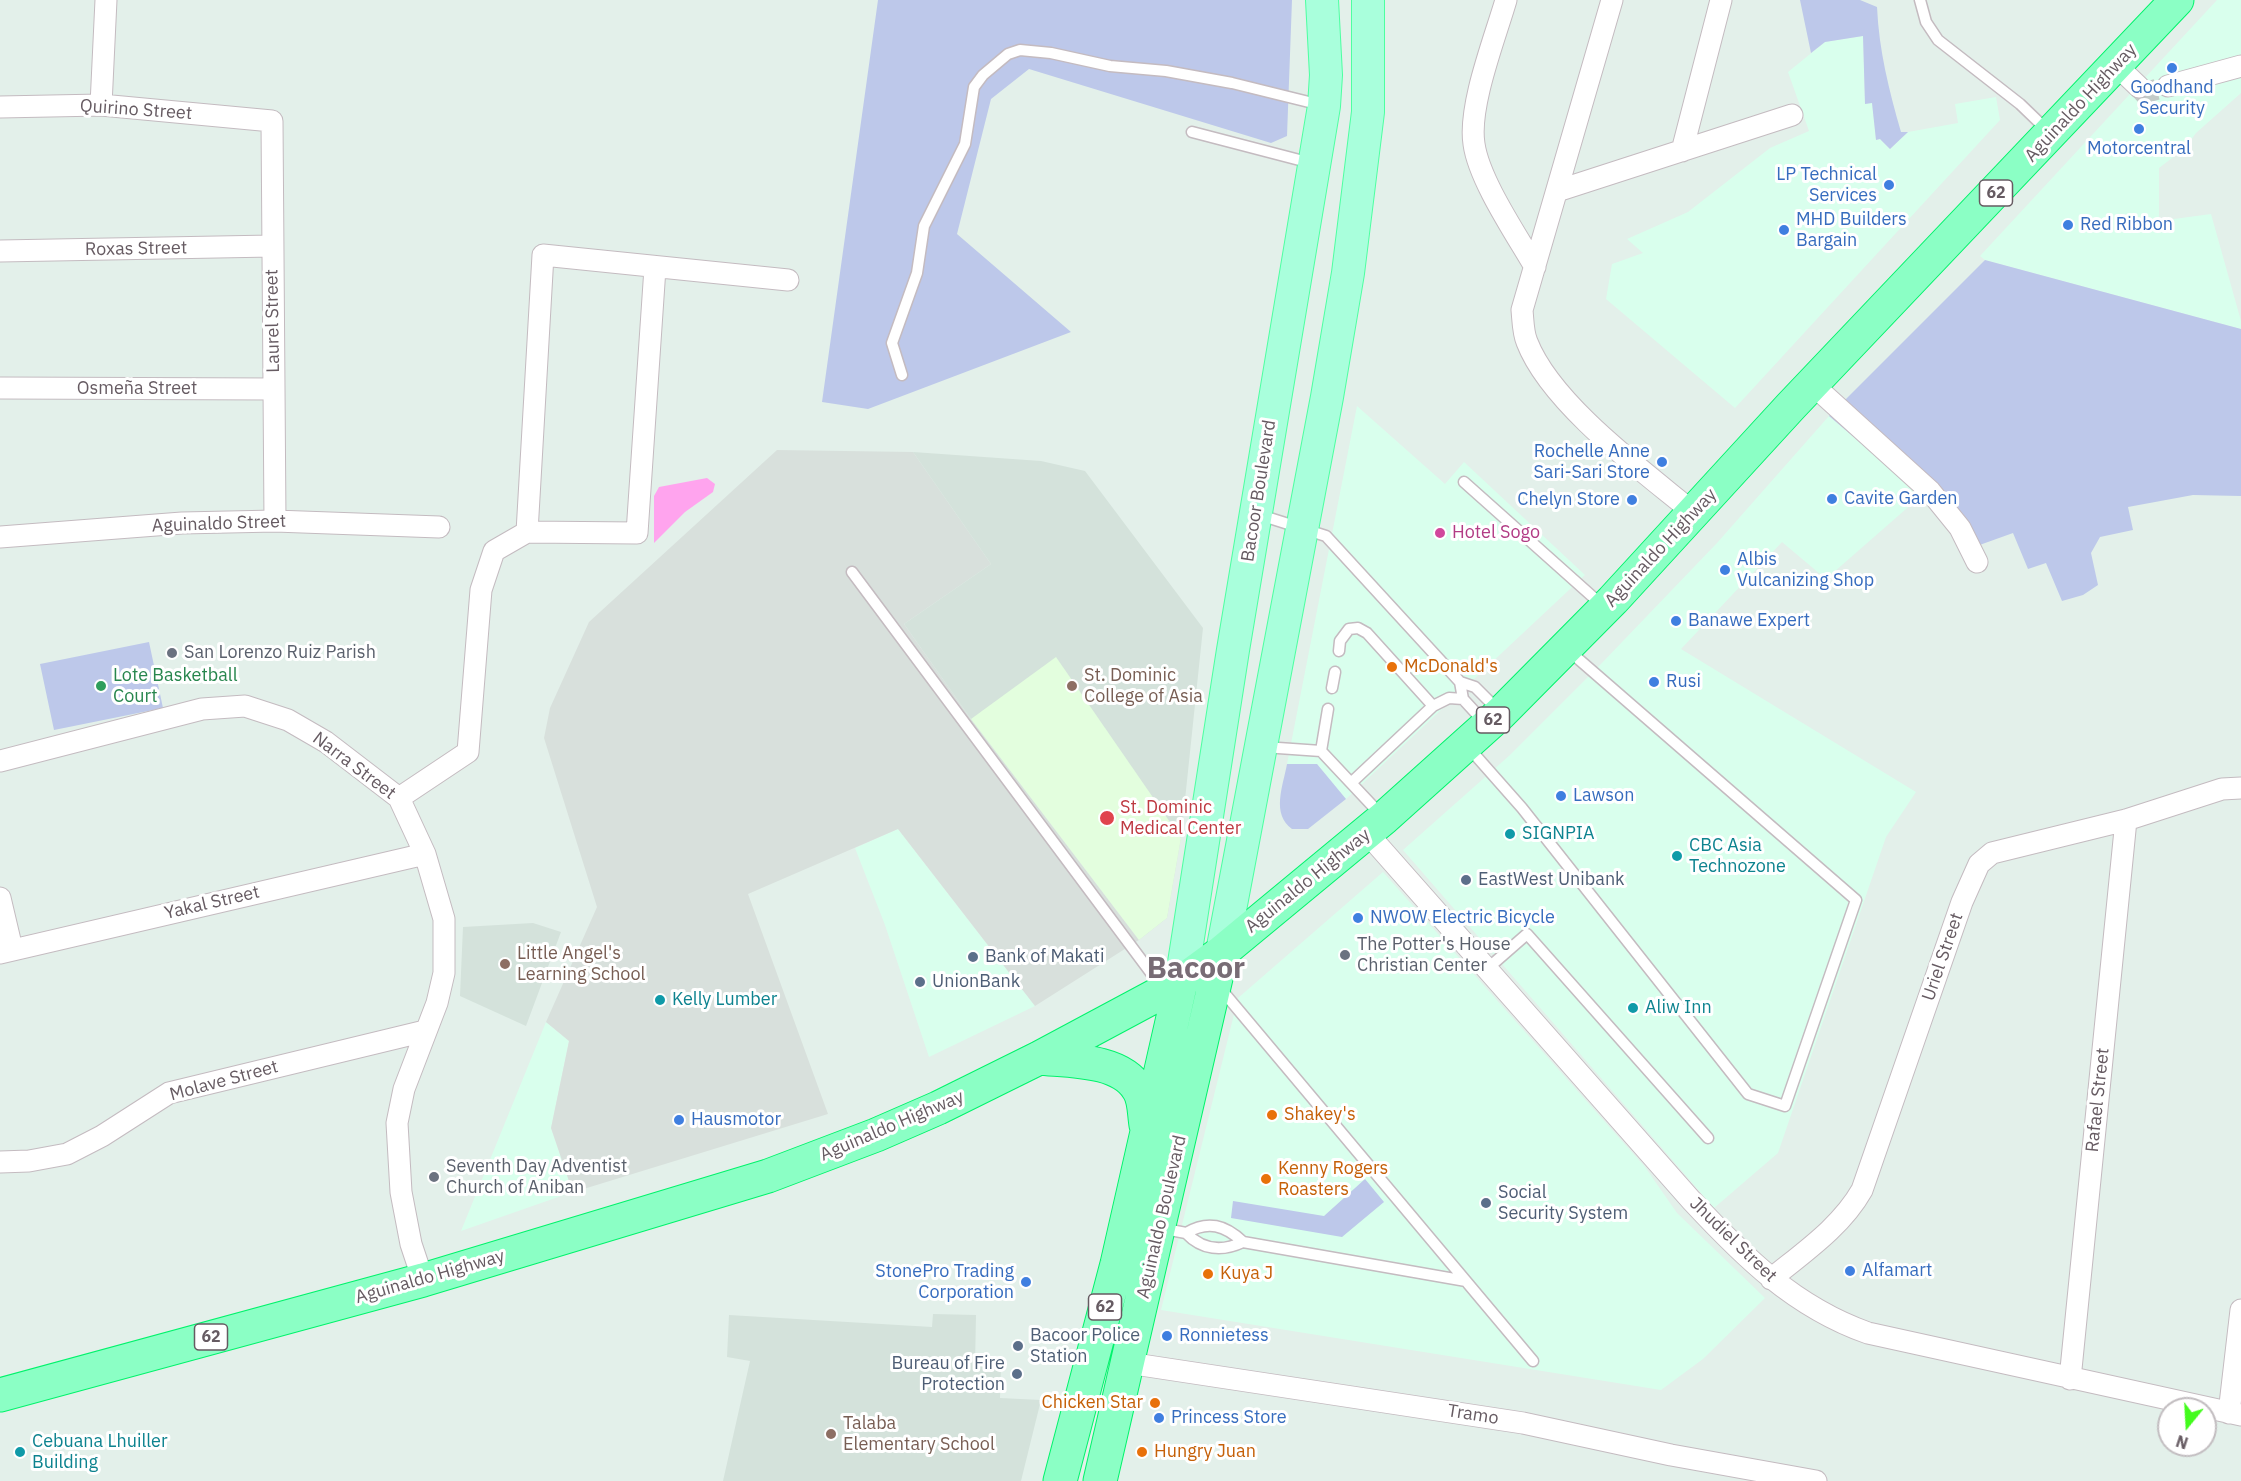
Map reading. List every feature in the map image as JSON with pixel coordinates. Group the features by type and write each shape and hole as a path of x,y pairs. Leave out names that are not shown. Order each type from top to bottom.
{"highway":[{"name":"Aguinaldo Highway","path":"0,1395 423,1280 565,1239 797,1166 938,1108 1039,1058 1173,986 1219,967 1485,728 1567,648 1812,384 2051,135 2128,77 2177,0"},
{"name":"Aguinaldo Boulevard","path":"1100,1481 1128,1363 1172,1230 1219,967"},
{"name":"Aguinaldo Boulevard","path":"1060,1481 1117,1264 1147,1133 1173,986"},
{"path":"1039,1058 1094,1064 1117,1071 1131,1080 1142,1097 1147,1133"}],"main road":[{"name":"Bacoor Boulevard","path":"1173,986 1316,164 1326,75 1322,0"},
{"path":"1219,967 1341,316 1368,112 1368,0"},
{"path":"1290,308 1341,316"}],"street":[{"path":"102,105 106,0"},
{"path":"1506,0 1477,104 1474,143 1481,169 1535,267"},
{"path":"1612,0 1522,310 1526,340 1541,367 1580,415 1694,513"},
{"path":"1682,151 1721,0"},
{"path":"2168,86 2241,66"},
{"name":"Quirino Street","path":"0,107 102,105 272,121"},
{"path":"1557,191 1792,116"},
{"name":"Laurel Street","path":"272,121 275,521"},
{"name":"Roxas Street","path":"0,251 272,246"},
{"path":"527,532 543,255 788,280"},
{"path":"399,798 468,752 481,590 494,551 527,532 637,533 655,268"},
{"path":"1812,384 1930,492 1960,528 1977,562"},
{"name":"Osmeña Street","path":"0,388 274,389"},
{"name":"Aguinaldo Street","path":"0,537 182,523 275,521 439,527"},
{"name":"Narra Street","path":"0,761 202,709 245,706 288,720 326,742 399,798 425,854 444,920 444,973 437,1003 404,1089 397,1123 397,1155 407,1223 423,1280"},
{"name":"Uriel Street","path":"1771,1279 1839,1222 1851,1209 1862,1190 1962,902 1979,864 1992,853 2017,845 2126,820 2222,789 2241,788"},
{"name":"Rafael Street","path":"2070,1379 2126,820"},
{"name":"Jhudiel Street","path":"1375,826 1487,969 1691,1200 1735,1247 1771,1279 1815,1310 1868,1333 2235,1414"},
{"name":"Yakal Street","path":"6,951 425,854"},
{"path":"0,898 6,951"},
{"name":"Molave Street","path":"0,1162 29,1161 67,1154 102,1136 169,1093 425,1031"},
{"path":"2235,1414 2241,1310"},
{"name":"Tramo","path":"1128,1363 1523,1423 1671,1455 1816,1481"}],"lane":[{"path":"1920,0 1926,22 1938,40 2020,104 2051,135"},
{"path":"902,375 892,343 917,273 924,226 964,144 974,87 982,75 1008,54 1020,50 1051,53 1110,66 1166,71 1324,106"},
{"path":"1192,132 1316,164"},
{"path":"1464,483 1605,609"},
{"path":"1256,513 1326,536 1460,682 1475,687 1485,728 1517,801 1748,1094 1785,1106 1856,900 1567,648"},
{"path":"852,572 1173,986"},
{"path":"1339,651 1344,633 1349,629 1358,628 1367,633 1433,706"},
{"path":"1332,688 1335,672"},
{"path":"1460,682 1463,699 1485,728"},
{"path":"1351,783 1433,706 1449,698 1463,699"},
{"path":"1321,751 1328,709"},
{"path":"1261,747 1321,751 1351,783 1375,826"},
{"path":"1487,969 1527,934 1708,1138"},
{"path":"1219,967 1466,1281 1533,1361"},
{"path":"1172,1230 1201,1225 1230,1230 1243,1242 1466,1281"},
{"path":"1172,1230 1197,1245 1207,1247 1227,1250 1243,1242"}],"shaded area":[{"path":"878,0 1292,0 1287,136 1271,143 1029,69 991,99 957,234 1071,332 868,409 822,402"},
{"path":"1800,0 1860,0 1877,7 1882,55 1889,86 1901,132 1908,132 1890,149 1880,139 1876,140 1872,103 1865,104 1863,36 1825,42 1811,53"},
{"path":"2217,0 2241,0 2241,93 2196,133 2185,148 2159,168 2159,221 2211,214 2241,321 2241,329 1985,260 1980,256"},
{"path":"1863,36 1865,104 1872,102 1876,140 1880,139 1890,149 1908,132 1958,123 1955,104 1996,97 2000,120 1735,408 1606,299 1612,264 1643,253 1627,239 1688,212 1770,148 1809,131 1788,72 1825,42"},
{"path":"1985,260 2241,329 2241,496 2193,495 2128,507 2133,530 2100,537 2091,553 2098,585 2083,595 2062,601 2046,563 2028,569 2013,533 1974,547 1922,495 1829,416"},
{"path":"1357,406 1445,484 1464,462 1585,575 1346,799 1317,764 1287,764"},
{"path":"1829,416 1922,495 1826,579 1782,542 1681,649 1916,792 1886,837 1778,1153 1714,1208 1403,850 1510,755 1600,665 1717,543"},
{"path":"777,450 913,452 991,564 904,624 971,719 1139,940 1035,1006 898,829 748,894 828,1114 564,1195 571,1187 551,1128 569,1041 546,1022 597,907 544,738 550,708 589,622"},
{"name":"St. Dominic College of Asia","path":"913,452 1041,461 1085,471 1203,628 1181,838 1167,918 1139,940 971,719 904,624 991,564"},
{"path":"707,478 715,484 713,492 685,512 654,543 654,496 659,487"},
{"name":"Lote Basketball Court","path":"149,642 163,708 54,730 40,664"},
{"name":"St. Dominic Medical Center","path":"1056,657 1181,838 1167,918 1139,940 971,719"},
{"path":"1287,764 1317,764 1346,799 1308,829 1292,829 1282,816 1280,808 1281,790"},
{"path":"898,829 1035,1006 929,1057 885,925 855,848"},
{"path":"1383,872 1645,1167 1677,1213 1765,1298 1703,1359 1661,1390 1161,1310 1238,998"},
{"name":"Little Angel's Learning School","path":"533,923 561,932 526,1026 460,996 463,927"},
{"path":"546,1022 569,1041 551,1128 571,1187 564,1195 461,1231"},
{"path":"1365,1179 1384,1202 1342,1237 1231,1218 1233,1201 1324,1216"},
{"name":"Talaba Elementary School","path":"933,1314 976,1315 975,1366 1001,1368 1000,1398 1041,1400 1021,1481 723,1481 750,1361 727,1357 729,1315 932,1327"}],"tunnel":[{"path":"2139,87 2144,93 2168,86"}],"place":[{"name":"Goodhand Security","path":"2172,68"},
{"name":"Motorcentral","path":"2139,129"},
{"name":"LP Technical Services","path":"1889,185"},
{"name":"Red Ribbon","path":"2068,225"},
{"name":"MHD Builders Bargain","path":"1784,230"},
{"name":"Rochelle Anne Sari-Sari Store","path":"1662,462"},
{"name":"Cavite Garden","path":"1832,499"},
{"name":"Chelyn Store","path":"1632,500"},
{"name":"Hotel Sogo","path":"1440,533"},
{"name":"Albis Vulcanizing Shop","path":"1725,570"},
{"name":"Banawe Expert","path":"1676,621"},
{"name":"San Lorenzo Ruiz Parish","path":"172,653"},
{"name":"McDonald's","path":"1392,667"},
{"name":"Rusi","path":"1654,682"},
{"name":"Lote Basketball Court","path":"101,686"},
{"name":"St. Dominic College of Asia","path":"1072,686"},
{"name":"Lawson","path":"1561,796"},
{"name":"St. Dominic Medical Center","path":"1107,818"},
{"name":"SIGNPIA","path":"1510,834"},
{"name":"CBC Asia Technozone","path":"1677,856"},
{"name":"EastWest Unibank","path":"1466,880"},
{"name":"NWOW Electric Bicycle","path":"1358,918"},
{"name":"The Potter's House Christian Center","path":"1345,955"},
{"name":"Bank of Makati","path":"973,957"},
{"name":"Little Angel's Learning School","path":"505,964"},
{"name":"UnionBank","path":"920,982"},
{"name":"Kelly Lumber","path":"660,1000"},
{"name":"Aliw Inn","path":"1633,1008"},
{"name":"Shakey's","path":"1272,1115"},
{"name":"Hausmotor","path":"679,1120"},
{"name":"Seventh Day Adventist Church of Aniban","path":"434,1177"},
{"name":"Kenny Rogers Roasters","path":"1266,1179"},
{"name":"Social Security System","path":"1486,1203"},
{"name":"Alfamart","path":"1850,1271"},
{"name":"Kuya J","path":"1208,1274"},
{"name":"StonePro Trading Corporation","path":"1026,1282"},
{"name":"Ronnietess","path":"1167,1336"},
{"name":"Bacoor Police Station","path":"1018,1346"},
{"name":"Bureau of Fire Protection","path":"1017,1374"},
{"name":"Chicken Star","path":"1155,1403"},
{"name":"Princess Store","path":"1159,1418"},
{"name":"Talaba Elementary School","path":"831,1434"},
{"name":"Cebuana Lhuiller Building","path":"20,1452"},
{"name":"Hungry Juan","path":"1142,1452"}],"district":[{"name":"Bacoor","path":"1196,969"}]}
